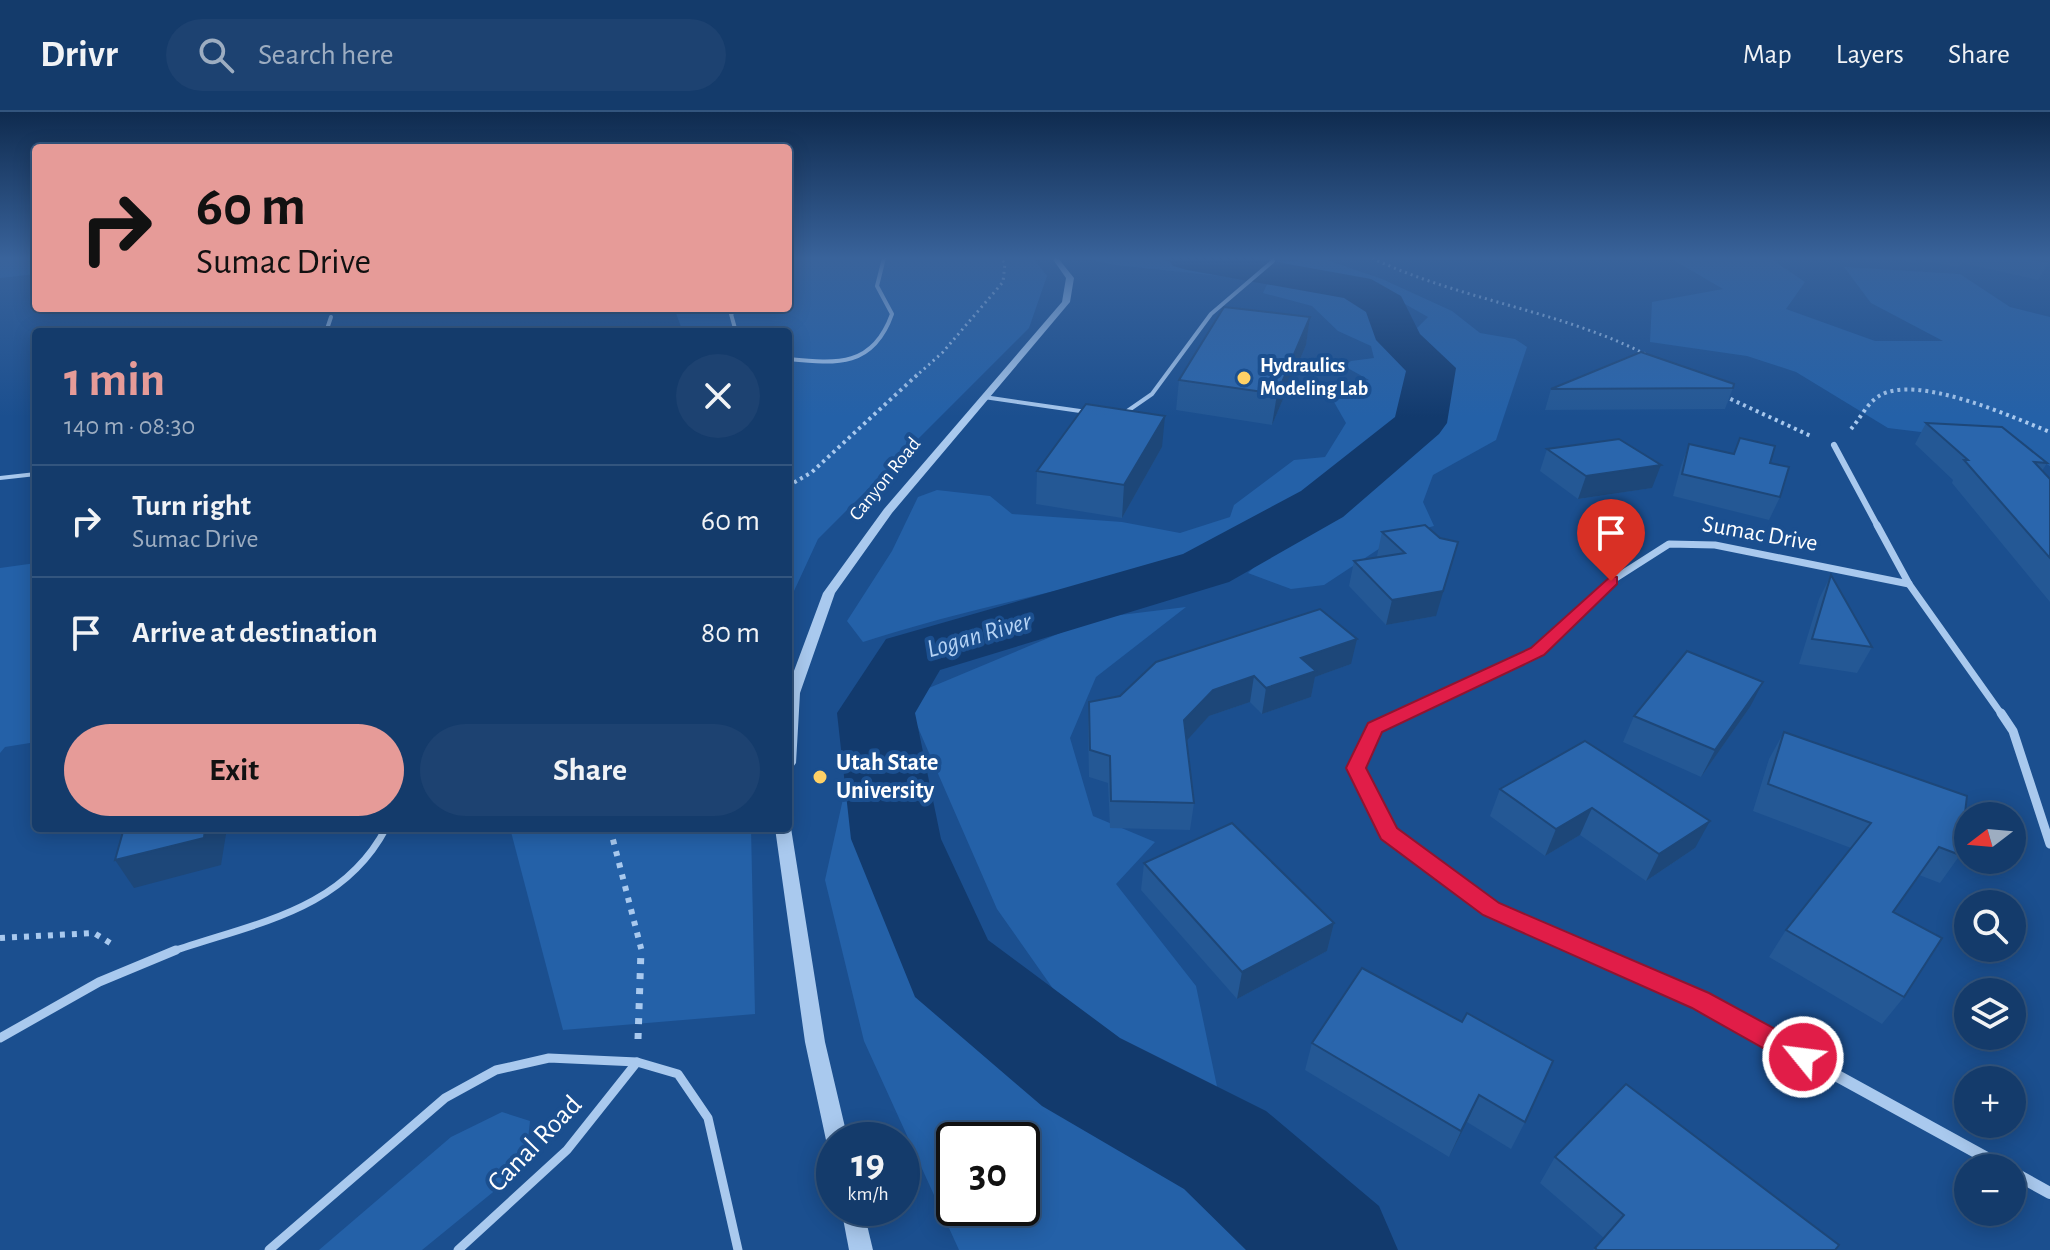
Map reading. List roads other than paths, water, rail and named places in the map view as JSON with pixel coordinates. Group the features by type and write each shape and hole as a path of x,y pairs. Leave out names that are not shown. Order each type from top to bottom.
{"street":[{"name":"Canyon Road","path":"792,707 793,693 829,593 888,511 1058,311"},
{"path":"1834,445 1909,584 2013,731 2050,844"},
{"name":"Sumac Drive","path":"1909,584 1715,545 1669,544 1611,581 1538,652 1375,728 1356,768 1389,833 1491,909 1701,1001 1980,1154"},
{"path":"784,832 815,1042 833,1122"},
{"path":"2026,1180 2050,1193"},
{"path":"856,1226 861,1250"}],"lane":[{"path":"792,359 813,361 855,357 882,340 890,311"},
{"path":"1116,413 1129,411 1155,390 1215,311"},
{"path":"327,328 331,317"},
{"path":"984,397 1102,415"},
{"path":"0,478 32,474"},
{"path":"0,1038 131,967 295,912 330,894 361,870 376,852 384,832"},
{"path":"269,1250 445,1098 496,1070 549,1058 637,1062 678,1074 708,1118 738,1250"},
{"name":"Canal Road","path":"458,1250 567,1150 637,1062"}],"waterway":[{"name":"Logan River","path":"1335,1250 1225,1150 1081,1072 951,968 896,839 876,713 912,655 1206,568 1322,504 1420,423 1431,368 1399,340 1388,311"}],"place":[{"name":"Hydraulics Modeling Lab","path":"1244,378"},
{"name":"Utah State University","path":"820,777"}]}
